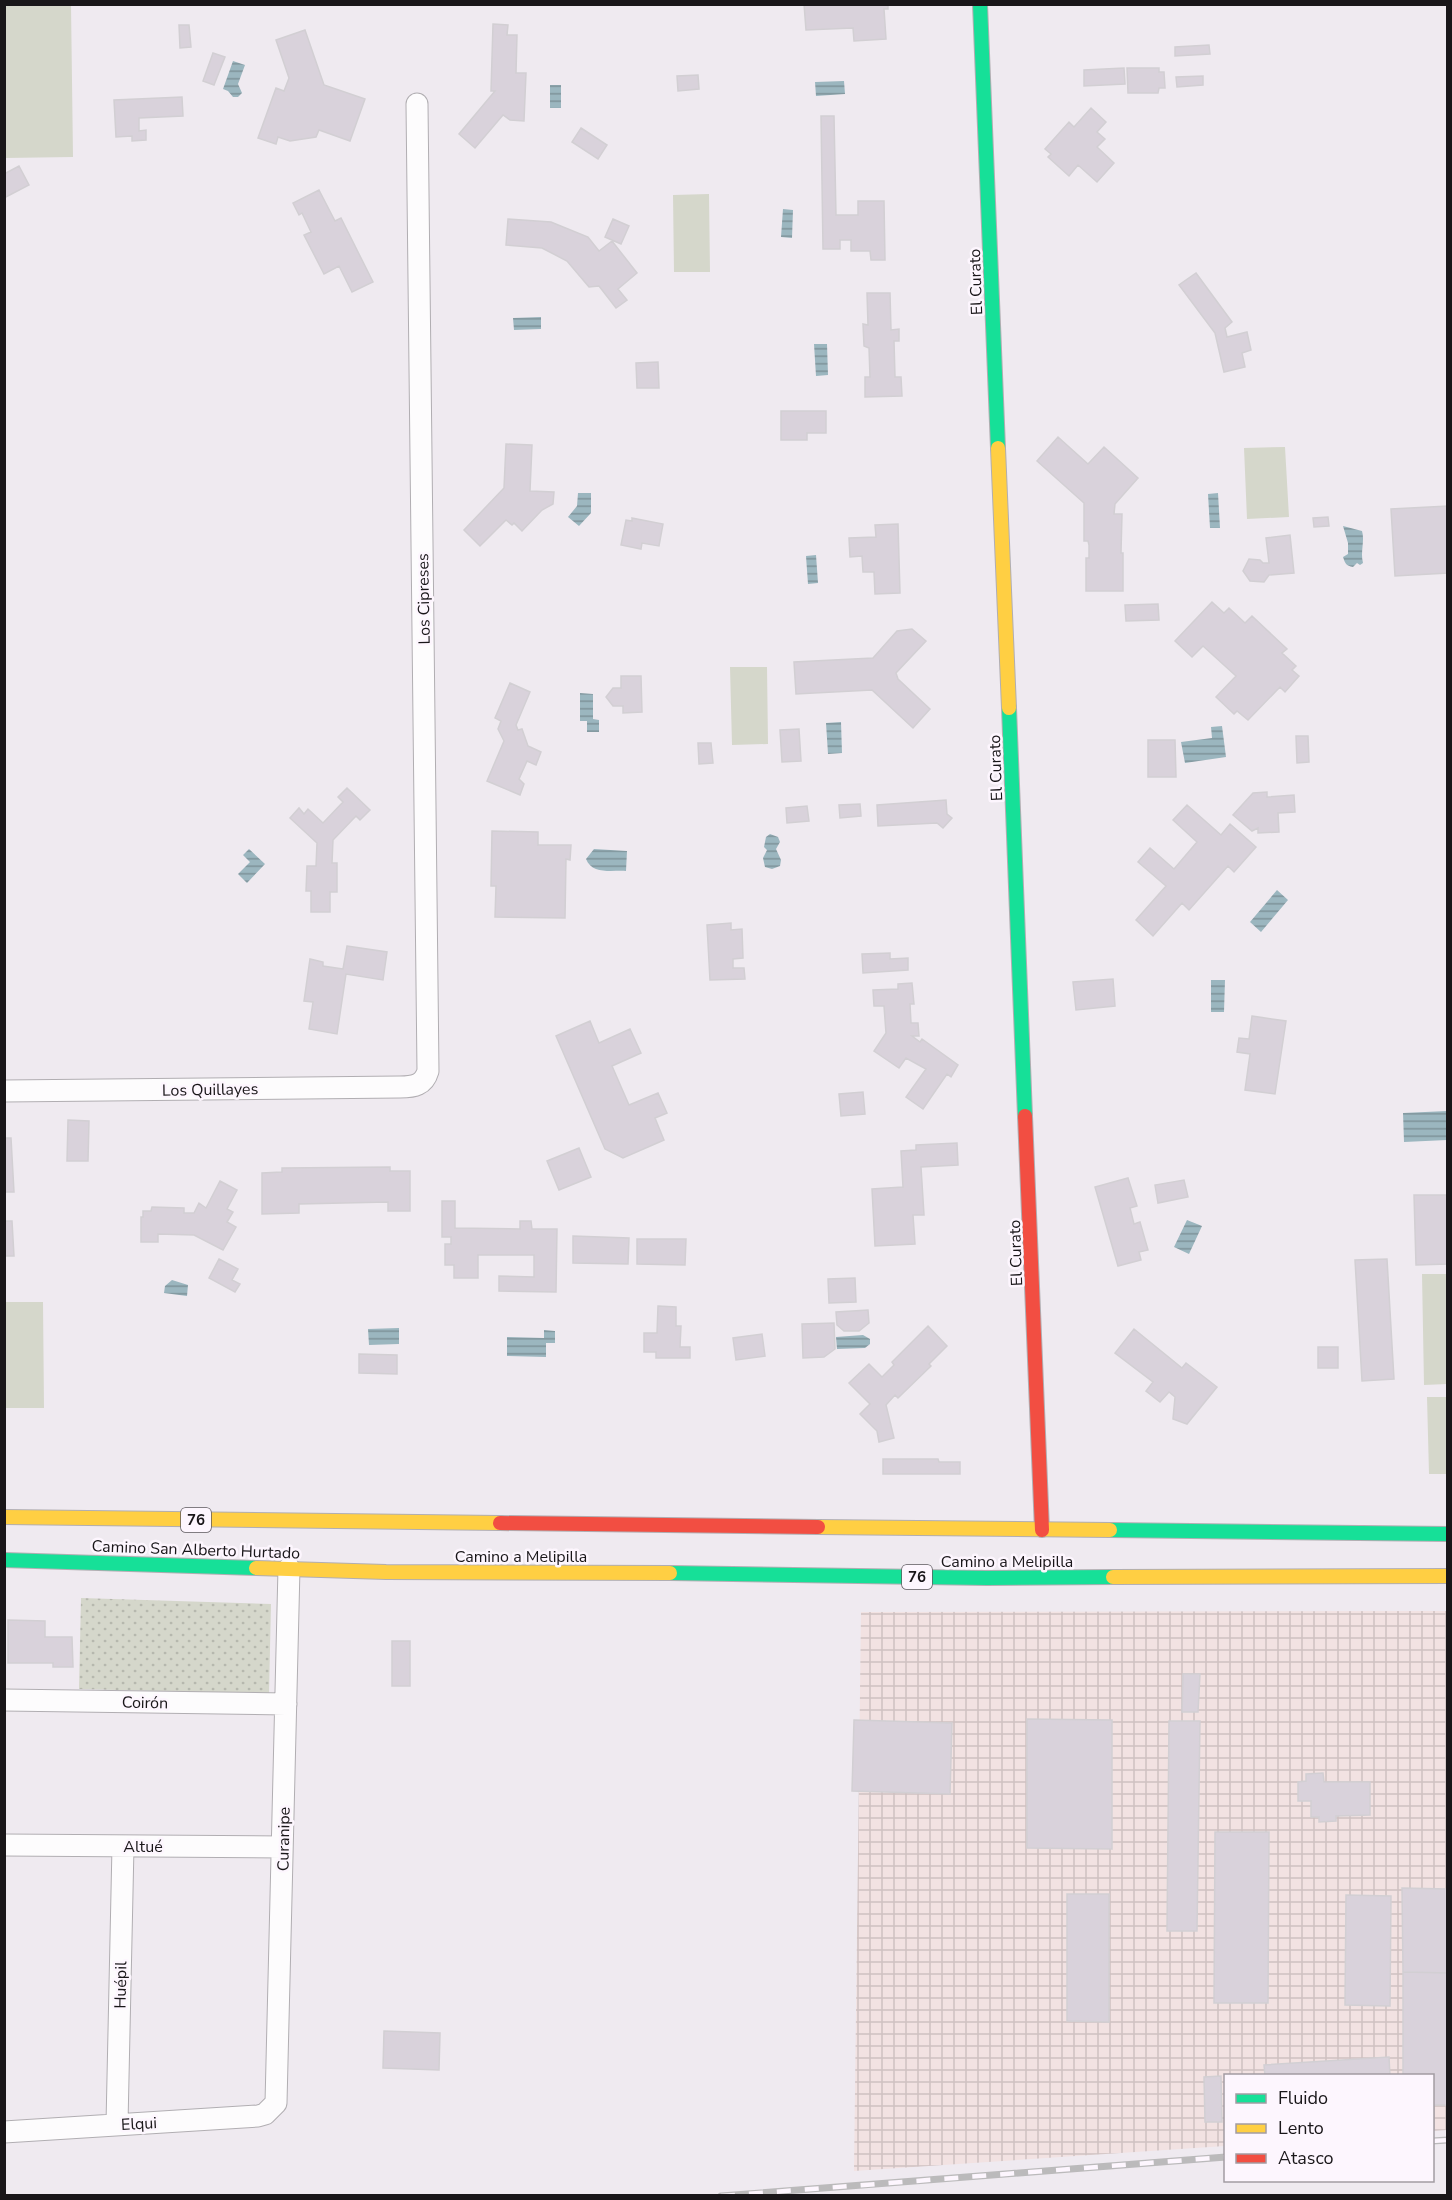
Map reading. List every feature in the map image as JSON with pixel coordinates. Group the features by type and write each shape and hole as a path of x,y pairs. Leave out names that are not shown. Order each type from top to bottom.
{"main road":[{"name":"El Curato","path":"980,4 1042,1530"},
{"name":"Camino San Alberto Hurtado","path":"4,1517 388,1523"},
{"name":"Camino a Melipilla","path":"388,1523 1448,1534"},
{"name":"Camino San Alberto Hurtado","path":"4,1560 386,1572"},
{"name":"Camino a Melipilla","path":"386,1572 698,1573 987,1578 1448,1576"}],"street":[{"name":"Los Cipreses","path":"414,1086 422,1082 428,1071 417,104"},
{"name":"Los Quillayes","path":"4,1091 414,1086"},
{"name":"Curanipe","path":"272,2109 277,2096 289,1568"},
{"name":"Coirón","path":"4,1700 286,1704"},
{"name":"Altué","path":"4,1845 282,1847"},
{"name":"Huépil","path":"117,2124 123,1846"},
{"name":"Elqui","path":"4,2132 258,2116 272,2109"}],"shaded area":[{"path":"4,5 71,5 73,157 5,158"},
{"path":"709,194 710,272 674,272 673,195"},
{"path":"1285,447 1289,517 1247,519 1244,448"},
{"path":"730,667 767,667 768,744 732,745"},
{"path":"1422,1274 1447,1274 1447,1384 1424,1385"},
{"path":"4,1302 43,1302 44,1408 5,1408"},
{"path":"1427,1397 1447,1397 1447,1474 1429,1474"},
{"path":"81,1598 271,1604 269,1694 79,1689"},
{"path":"1447,1611 1447,2130 1434,2131 1434,2074 1224,2074 1224,2146 854,2171 861,1612"}],"water":[{"path":"233,61 245,65 238,84 242,93 238,97 233,97 223,89"},
{"path":"844,81 845,94 816,96 815,82"},
{"path":"550,85 561,85 561,108 550,108"},
{"path":"783,209 793,210 792,238 781,237"},
{"path":"541,317 541,329 514,330 513,318"},
{"path":"814,344 827,344 828,375 816,376"},
{"path":"578,493 591,493 591,513 579,526 568,517 577,506"},
{"path":"1218,493 1220,528 1210,528 1208,494"},
{"path":"1343,526 1362,531 1363,563 1360,565 1357,563 1351,567 1344,561 1343,557 1348,554 1348,543"},
{"path":"816,555 818,583 808,584 806,556"},
{"path":"580,693 593,694 593,719 599,720 599,732 587,732 587,721 580,721"},
{"path":"841,722 842,753 828,754 826,723"},
{"path":"1222,726 1226,757 1185,763 1181,742 1212,738 1211,727"},
{"path":"770,834 778,837 780,842 776,849 781,860 780,866 772,869 765,867 763,858 767,850 764,847 766,837"},
{"path":"249,849 265,864 247,883 238,874 250,862 243,855"},
{"path":"594,849 627,851 626,871 603,871 593,867 586,859"},
{"path":"1277,890 1288,900 1261,932 1250,922"},
{"path":"1211,980 1225,980 1224,1012 1211,1012"},
{"path":"1447,1111 1447,1140 1404,1142 1403,1113"},
{"path":"1187,1220 1202,1226 1189,1254 1174,1247"},
{"path":"172,1280 188,1285 187,1296 164,1293 165,1286"},
{"path":"399,1328 399,1344 369,1345 368,1329"},
{"path":"544,1330 555,1331 555,1343 546,1343 546,1357 507,1356 507,1337 544,1338"},
{"path":"863,1335 870,1339 870,1344 865,1348 837,1349 836,1337"}],"building":[{"path":"804,4 888,4 888,9 884,9 886,39 854,41 853,28 806,30"},
{"path":"493,24 508,25 507,35 517,35 516,73 526,73 524,121 510,120 503,115 475,148 459,134 495,91 491,91"},
{"path":"179,25 189,25 191,47 180,48"},
{"path":"305,30 324,85 365,99 350,141 319,130 316,137 290,141 278,137 276,144 258,138 276,88 284,91 289,78 276,40"},
{"path":"1209,45 1210,54 1175,56 1175,47"},
{"path":"213,53 225,57 214,85 203,81"},
{"path":"1124,68 1125,84 1084,86 1084,70"},
{"path":"1127,68 1159,68 1159,72 1164,72 1165,88 1159,88 1158,93 1128,93"},
{"path":"698,75 699,89 678,91 677,76"},
{"path":"1203,76 1203,85 1177,87 1176,77"},
{"path":"182,97 183,116 139,118 139,131 146,130 146,140 132,141 132,136 116,137 114,100"},
{"path":"1091,108 1106,122 1097,132 1105,139 1097,147 1114,163 1097,182 1078,165 1069,176 1048,157 1051,154 1045,149 1069,122 1074,127"},
{"path":"821,116 834,116 836,215 858,215 858,201 884,201 885,260 871,260 870,251 851,251 851,240 840,240 840,249 823,249"},
{"path":"581,128 607,145 598,159 572,142"},
{"path":"19,166 29,185 4,198 4,174"},
{"path":"319,190 335,221 341,218 373,282 352,292 339,266 324,274 304,235 311,232 302,213 299,215 293,203"},
{"path":"508,219 551,222 588,237 599,251 612,241 637,273 618,289 627,300 616,308 599,286 589,287 567,261 542,248 506,245"},
{"path":"613,219 629,226 621,244 605,237"},
{"path":"1196,273 1232,322 1225,328 1227,337 1247,332 1251,350 1242,353 1245,367 1224,372 1215,333 1179,285"},
{"path":"867,293 890,293 891,330 899,329 899,341 894,341 895,377 901,377 902,396 865,397 865,377 870,377 869,348 864,346 863,324 868,325"},
{"path":"658,362 659,388 637,388 636,363"},
{"path":"781,411 826,411 826,433 807,433 807,440 781,440"},
{"path":"1058,437 1088,464 1104,447 1138,478 1115,504 1114,514 1122,514 1123,591 1086,591 1086,558 1089,558 1089,545 1088,541 1084,541 1084,503 1037,461"},
{"path":"506,444 532,445 530,491 554,492 553,504 542,510 522,531 514,523 512,525 506,520 480,546 464,530 504,488"},
{"path":"1448,506 1448,573 1395,576 1391,509"},
{"path":"1328,517 1329,526 1314,527 1313,518"},
{"path":"632,518 663,524 659,546 642,543 641,549 621,545 626,520 632,521"},
{"path":"898,524 900,593 875,594 874,572 863,572 862,556 850,557 849,538 876,537 875,525"},
{"path":"1290,535 1294,573 1269,575 1264,582 1250,581 1243,571 1249,559 1269,563 1266,538"},
{"path":"1212,602 1224,613 1229,608 1245,623 1252,616 1287,649 1282,653 1296,666 1292,670 1299,676 1285,692 1280,687 1248,720 1237,711 1234,714 1216,697 1236,676 1203,646 1192,657 1175,641"},
{"path":"1158,604 1159,620 1126,621 1125,605"},
{"path":"912,629 926,641 896,673 898,679 930,709 913,728 872,690 796,694 794,662 873,658 897,631"},
{"path":"621,676 641,676 642,712 623,713 623,706 613,706 606,697 613,688 621,688"},
{"path":"510,683 530,692 516,725 518,730 522,729 528,746 541,752 536,765 527,761 519,779 524,784 520,795 487,781 504,741 498,729 501,721 495,718"},
{"path":"799,729 801,761 782,762 780,730"},
{"path":"1296,736 1308,736 1309,762 1297,763"},
{"path":"1148,740 1175,740 1176,777 1148,777"},
{"path":"698,743 711,743 713,763 699,764"},
{"path":"347,788 370,810 360,820 356,816 333,840 332,863 337,863 337,892 330,892 330,912 311,912 311,891 306,891 307,866 316,866 317,843 290,818 299,808 304,814 308,809 323,823 343,802 338,797"},
{"path":"1267,792 1267,797 1294,795 1295,812 1278,813 1279,832 1258,833 1258,828 1252,831 1233,815 1253,793"},
{"path":"946,800 947,814 952,818 943,828 937,823 878,826 877,805"},
{"path":"860,804 861,816 840,818 839,805"},
{"path":"1187,805 1221,835 1230,824 1256,847 1234,872 1228,866 1189,910 1182,903 1153,936 1136,920 1166,886 1138,862 1150,848 1174,869 1197,842 1173,820"},
{"path":"807,806 809,821 787,823 786,808"},
{"path":"492,831 538,832 538,845 571,845 570,860 566,859 565,918 495,917 496,886 491,886"},
{"path":"731,923 731,930 742,929 743,958 733,959 733,968 744,968 745,979 710,980 707,925"},
{"path":"347,946 387,952 383,980 346,974 337,1034 309,1029 313,1002 304,1001 310,959 323,962 323,966 343,969"},
{"path":"890,953 890,959 908,958 908,970 863,973 862,954"},
{"path":"1113,979 1115,1006 1076,1010 1073,982"},
{"path":"912,983 914,1004 910,1004 911,1023 918,1023 919,1036 912,1036 920,1042 922,1039 958,1065 951,1077 947,1074 923,1109 906,1097 926,1069 906,1058 899,1068 874,1051 886,1033 884,1006 874,1006 873,990 898,989 898,984"},
{"path":"1252,1016 1286,1021 1275,1094 1245,1090 1250,1054 1237,1052 1239,1038 1249,1039"},
{"path":"590,1021 599,1043 630,1029 641,1053 612,1066 629,1105 658,1093 667,1113 655,1118 664,1140 623,1158 605,1149 556,1036"},
{"path":"863,1092 865,1114 841,1116 839,1094"},
{"path":"68,1120 89,1121 88,1161 67,1161"},
{"path":"4,1138 11,1138 14,1192 4,1192"},
{"path":"957,1143 958,1165 921,1167 924,1215 913,1215 915,1244 875,1246 872,1189 903,1187 901,1151 916,1150 916,1145"},
{"path":"579,1148 591,1177 559,1190 547,1161"},
{"path":"390,1167 390,1171 410,1171 410,1211 388,1211 388,1202 299,1204 299,1213 262,1214 262,1173 282,1172 282,1168"},
{"path":"1128,1178 1137,1206 1130,1208 1134,1224 1140,1222 1148,1250 1139,1252 1141,1260 1118,1266 1095,1187"},
{"path":"1184,1180 1188,1197 1158,1203 1155,1185"},
{"path":"220,1181 237,1190 227,1209 233,1212 227,1222 236,1227 223,1250 194,1235 158,1234 158,1242 141,1242 143,1211 151,1211 152,1207 184,1208 184,1213 194,1213 199,1203 206,1208"},
{"path":"1414,1195 1448,1195 1448,1264 1416,1265"},
{"path":"442,1201 455,1201 455,1228 520,1229 520,1221 531,1221 532,1229 557,1229 556,1292 499,1291 499,1276 534,1277 534,1255 478,1255 478,1278 454,1278 454,1265 445,1265 445,1244 451,1244 451,1237 442,1237"},
{"path":"4,1221 12,1221 14,1256 4,1256"},
{"path":"573,1236 629,1238 628,1264 573,1263"},
{"path":"637,1239 686,1239 685,1265 637,1264"},
{"path":"219,1259 238,1269 232,1280 240,1284 235,1292 209,1278"},
{"path":"1387,1259 1394,1379 1362,1381 1355,1260"},
{"path":"855,1278 856,1302 829,1303 828,1279"},
{"path":"658,1306 676,1307 676,1326 681,1326 680,1347 690,1347 690,1358 656,1358 656,1352 644,1352 644,1333 657,1333"},
{"path":"868,1310 869,1323 859,1331 844,1331 837,1325 836,1312"},
{"path":"834,1323 835,1349 824,1357 803,1358 802,1324"},
{"path":"928,1326 947,1346 929,1364 931,1366 898,1398 895,1395 886,1405 894,1438 879,1442 877,1431 860,1414 870,1404 849,1383 869,1364 882,1377 894,1365 892,1362"},
{"path":"1134,1329 1182,1368 1186,1363 1217,1387 1187,1424 1173,1419 1175,1397 1169,1392 1160,1402 1146,1391 1153,1382 1115,1353"},
{"path":"762,1334 765,1356 736,1360 733,1338"},
{"path":"1318,1347 1338,1347 1338,1368 1318,1368"},
{"path":"359,1354 397,1355 397,1374 359,1373"},
{"path":"883,1459 938,1459 939,1462 960,1462 960,1474 883,1474"},
{"path":"8,1620 45,1621 45,1637 72,1637 73,1667 53,1667 53,1663 8,1663"},
{"path":"392,1641 410,1641 410,1686 392,1686"},
{"path":"1183,1674 1200,1674 1198,1712 1182,1712"},
{"path":"1027,1719 1112,1720 1112,1849 1027,1848"},
{"path":"854,1720 952,1723 950,1794 852,1791"},
{"path":"1169,1721 1200,1721 1197,1931 1167,1931"},
{"path":"1323,1773 1324,1782 1370,1782 1370,1815 1336,1816 1336,1821 1319,1822 1319,1817 1311,1817 1311,1801 1298,1801 1298,1782 1306,1781 1306,1774"},
{"path":"1215,1832 1269,1832 1268,2003 1214,2003"},
{"path":"1402,1888 1448,1889 1448,1973 1403,1972"},
{"path":"1067,1894 1109,1894 1109,2022 1067,2021"},
{"path":"1346,1895 1391,1896 1390,2006 1345,2005"},
{"path":"1403,1972 1448,1973 1448,2105 1434,2105 1434,2074 1403,2074"},
{"path":"384,2031 440,2033 439,2070 383,2068"},
{"path":"1389,2057 1390,2074 1265,2074 1264,2065"},
{"path":"1221,2076 1222,2122 1205,2122 1204,2077"}],"railway":[{"path":"1434,2141 1448,2140"},
{"path":"721,2196 1224,2157"}],"traffic: fast":[{"path":"980,4 998,448"},
{"path":"1009,708 1025,1116"},
{"path":"1110,1530 1448,1534"},
{"path":"4,1560 256,1568"},
{"path":"670,1573 987,1578 1113,1577"}],"traffic: slow":[{"path":"998,448 1009,708"},
{"path":"4,1517 500,1523"},
{"path":"818,1527 1110,1530"},
{"path":"256,1568 386,1572 670,1573"},
{"path":"1113,1577 1448,1576"}],"traffic: jam":[{"path":"1025,1116 1042,1530"},
{"path":"500,1523 818,1527"}]}
